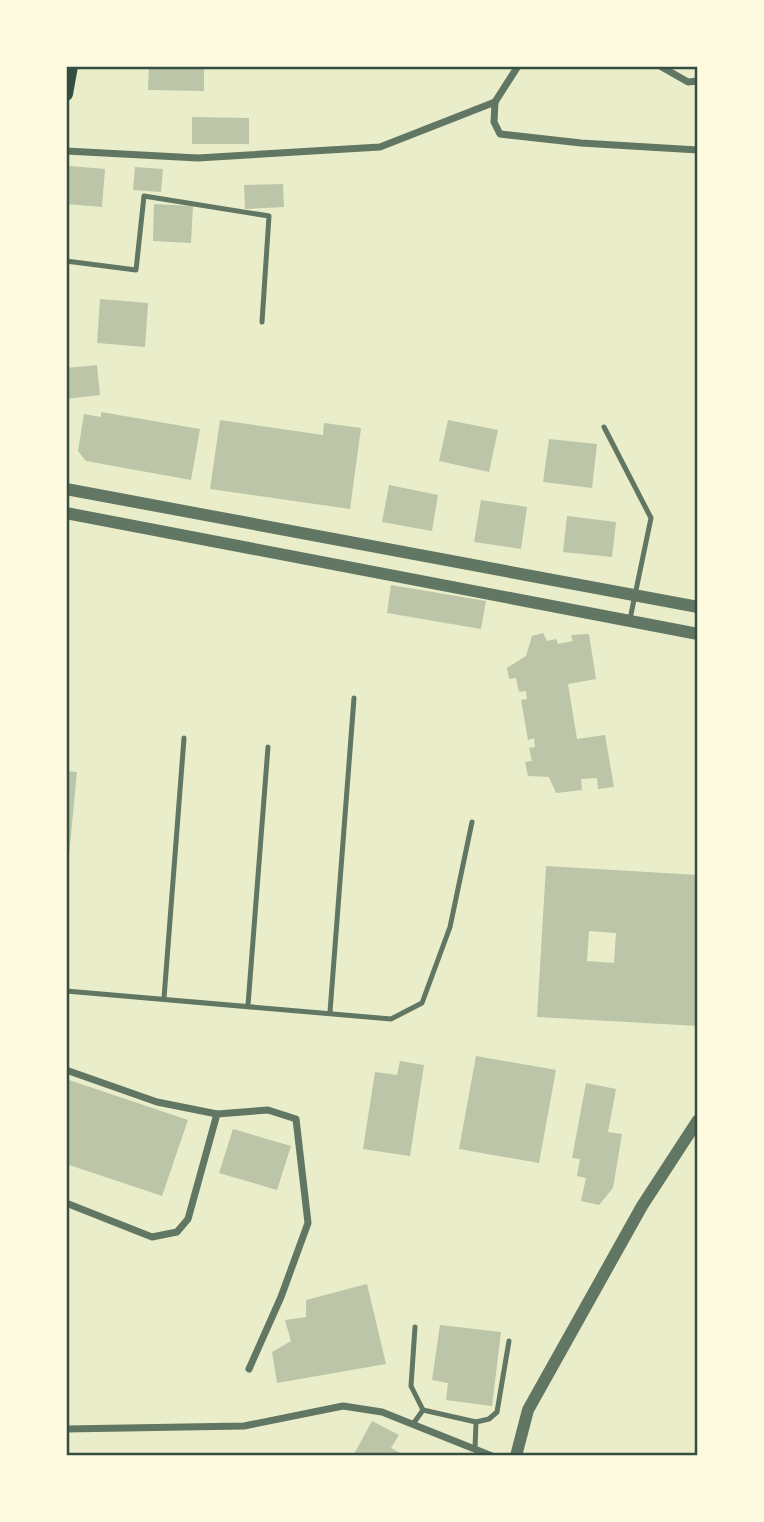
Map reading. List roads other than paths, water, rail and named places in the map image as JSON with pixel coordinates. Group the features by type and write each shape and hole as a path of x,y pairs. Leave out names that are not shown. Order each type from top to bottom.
{"main road":[{"path":"66,94 71,66"}],"street":[{"path":"518,66 495,102 494,122 500,134 581,143 698,150"},
{"path":"660,66 688,82 698,81"},
{"path":"66,150 198,158 380,147 495,102"},
{"path":"66,489 698,607"},
{"path":"66,513 631,619 698,634"},
{"path":"66,1070 157,1102 217,1114 268,1110 296,1119 307,1223 281,1297 249,1369"},
{"path":"66,1203 152,1237 177,1232 188,1219 217,1114"},
{"path":"516,1455 528,1410 642,1206 698,1120"},
{"path":"66,1429 244,1426 343,1406 382,1412 492,1455"}],"lane":[{"path":"66,261 136,270 145,197 269,216 262,322"},
{"path":"604,426 650,518 631,619"},
{"path":"330,1012 354,698"},
{"path":"164,999 184,738"},
{"path":"247,1005 268,747"},
{"path":"66,990 391,1019 422,1003 450,927 472,822"},
{"path":"415,1327 411,1386 423,1410"},
{"path":"423,1410 476,1422 489,1419 497,1412 509,1341"},
{"path":"413,1424 423,1410"},
{"path":"475,1448 476,1422"}]}
